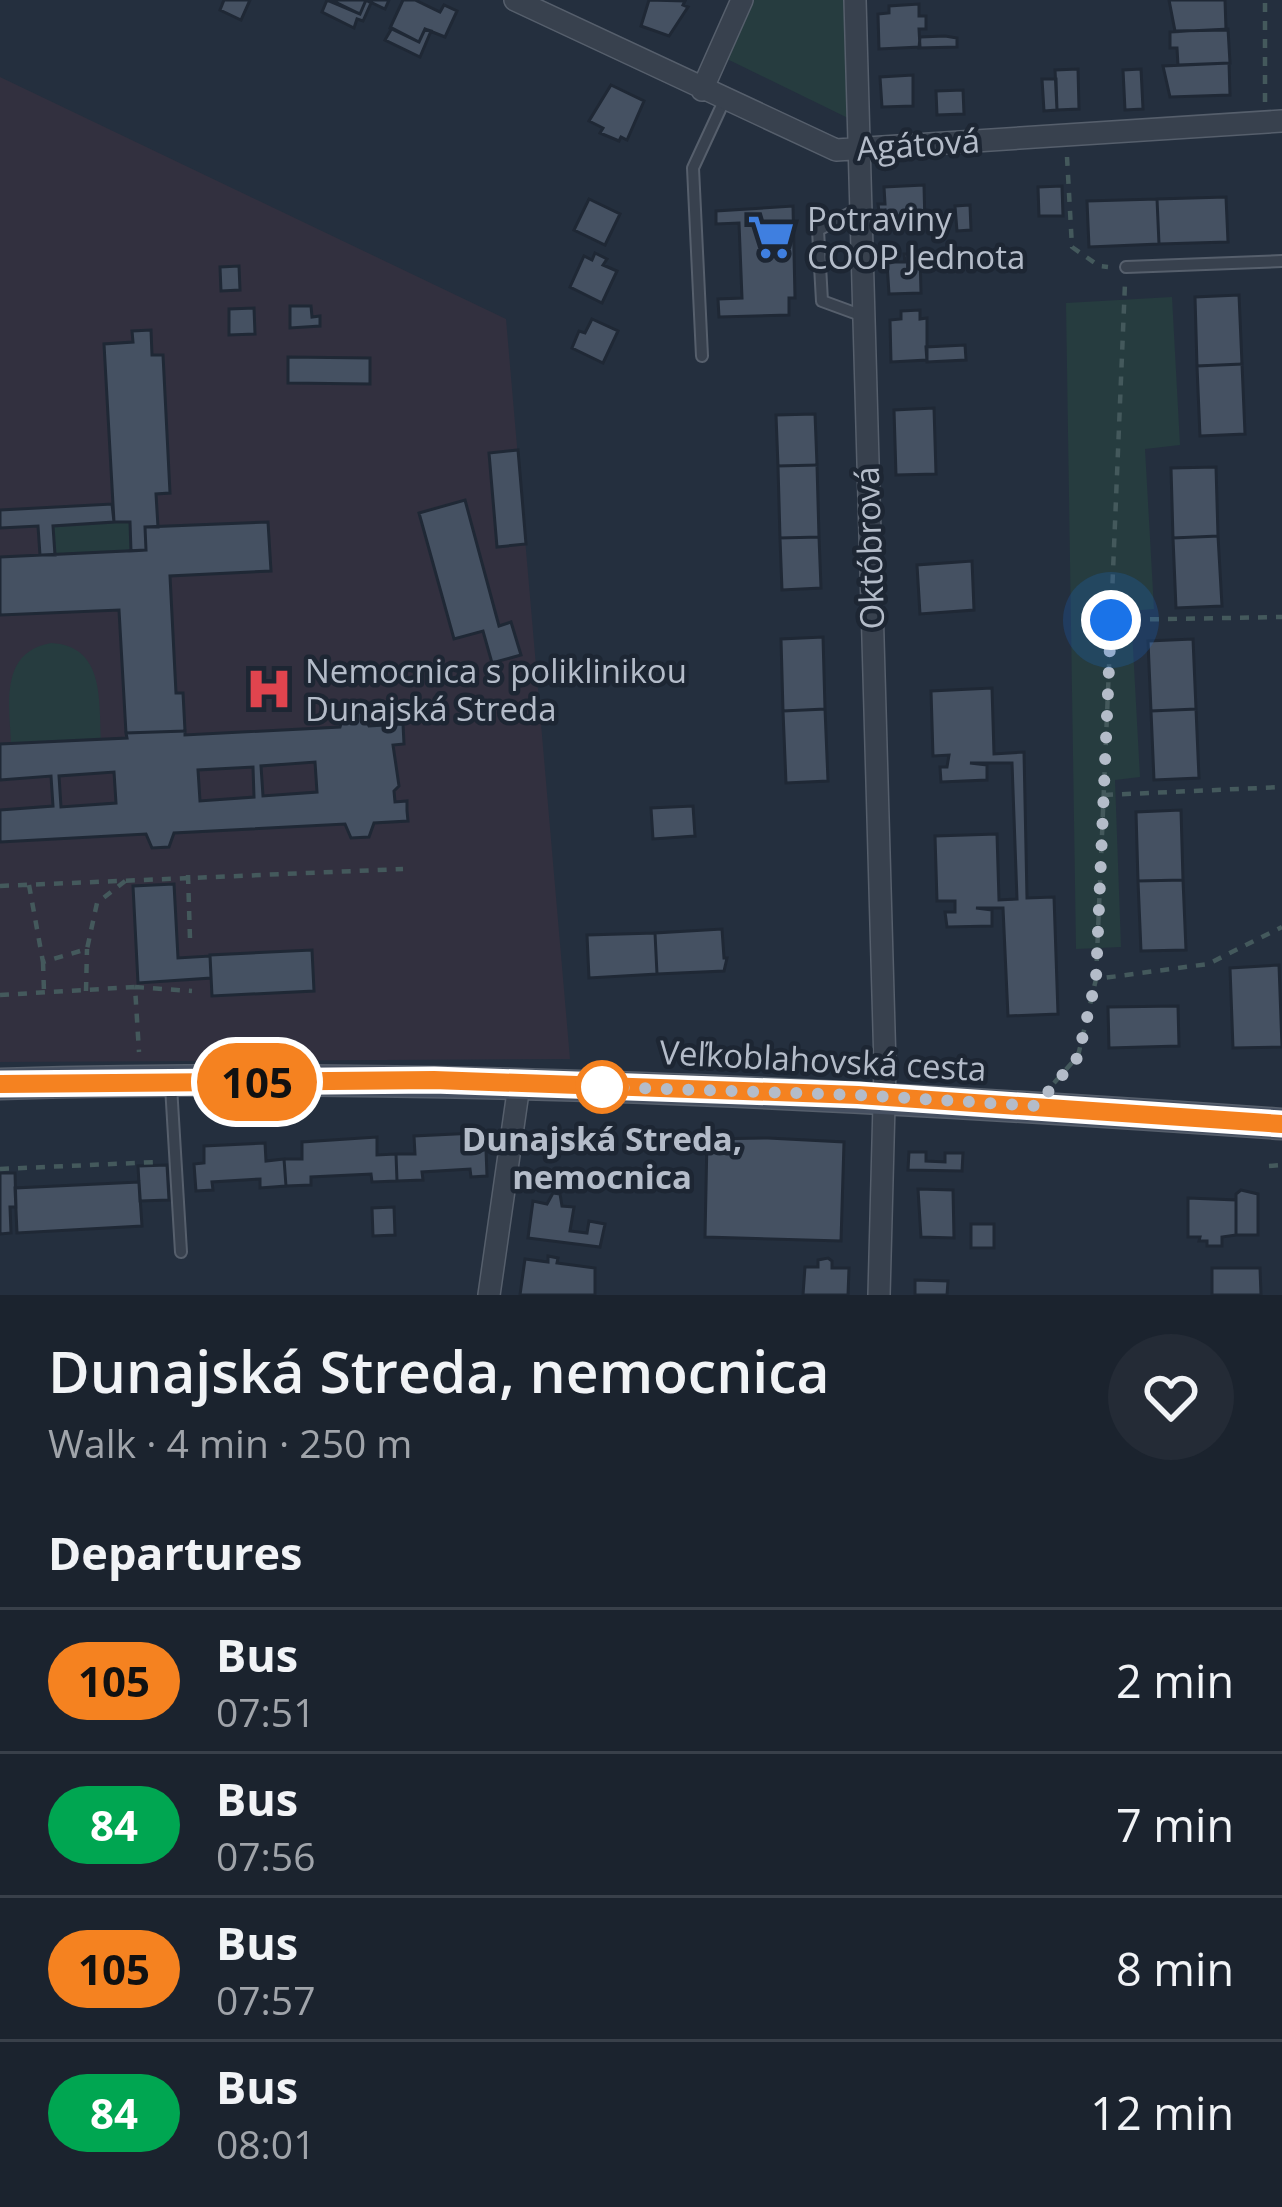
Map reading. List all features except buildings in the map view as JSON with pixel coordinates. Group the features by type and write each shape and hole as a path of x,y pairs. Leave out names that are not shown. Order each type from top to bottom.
{"main road":[{"name":"Veľkoblahovská cesta","path":"0,1084 434,1080 885,1096 1282,1124"}],"street":[{"name":"Agátová","path":"515,0 836,150 1273,121"},
{"path":"702,90 742,0"},
{"name":"Októbrová","path":"855,0 885,1096 879,1295"},
{"path":"490,1295 516,1152 519,1085"},
{"path":"1282,1124 1282,1135"}],"lane":[{"path":"702,356 692,168 724,101"},
{"path":"860,208 818,230 822,301 863,316"},
{"path":"1126,267 1282,261"},
{"path":"171,1083 182,1252"}],"path":[{"path":"1265,0 1273,121"},
{"path":"1036,1106 1078,1057 1096,979 1126,267 1100,266 1072,247 1066,134"},
{"path":"1111,620 1282,617"},
{"path":"1104,795 1282,787"},
{"path":"0,886 403,868"},
{"path":"188,875 190,939"},
{"path":"86,991 87,949 97,904 129,878"},
{"path":"28,884 44,993"},
{"path":"1096,979 1208,964 1282,927"},
{"path":"43,962 87,949"},
{"path":"135,987 139,1058"},
{"path":"0,995 135,987 192,991"},
{"path":"0,1169 175,1162"},
{"path":"1269,1166 1282,1165"}],"shaded area":[{"name":"Nemocnica s poliklinikou Dunajská Streda","path":"0,77 506,319 570,1059 0,1062"}],"green space":[{"path":"754,0 847,0 850,119 727,59"},
{"path":"1172,297 1180,445 1145,449 1154,609 1131,611 1140,777 1115,780 1121,947 1076,949 1066,303"},
{"path":"130,522 131,551 55,555 53,526"},
{"path":"51,643 68,646 90,664 98,691 101,739 11,743 9,696 15,668 35,648"}],"bus line":[{"name":"105","path":"0,1084 434,1080 858,1095 1282,1124"}],"place":[{"name":"Potraviny COOP Jednota","path":"771,237"},
{"name":"Nemocnica s poliklinikou Dunajská Streda","path":"269,689"},
{"name":"Dunajská Streda, nemocnica","path":"602,1087"}],"route":[{"path":"602,1087 1036,1106 1078,1057 1096,979 1111,620"}]}
